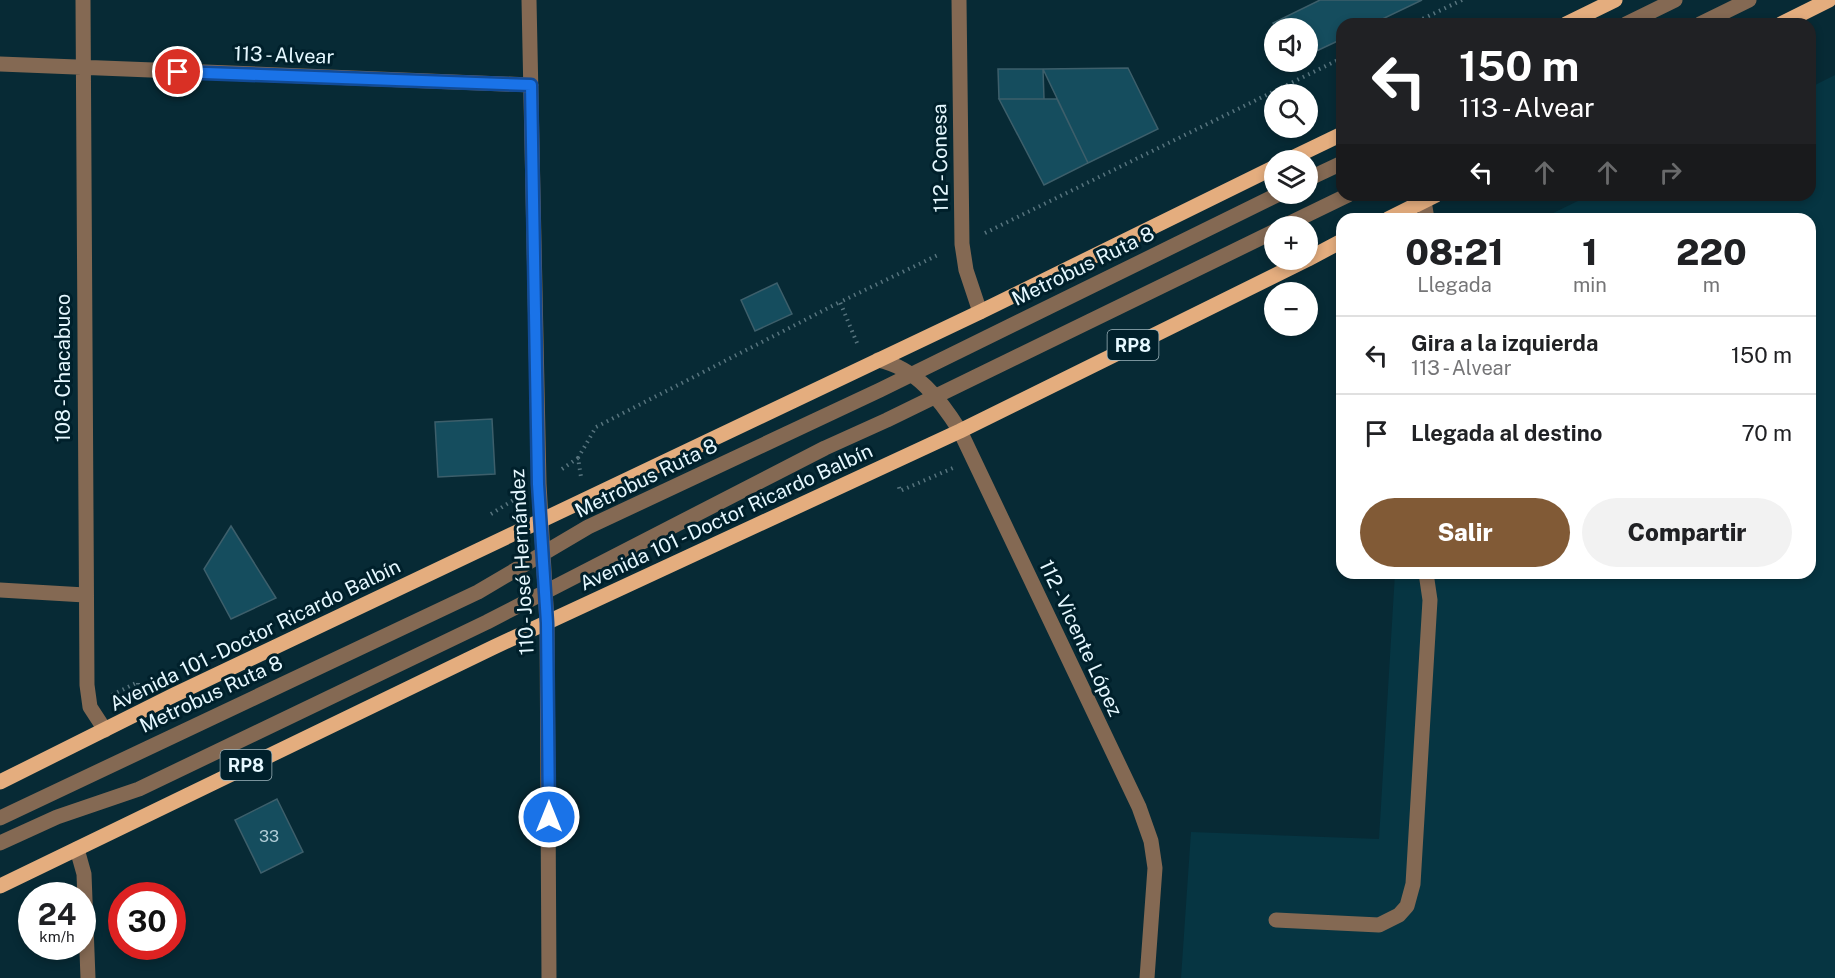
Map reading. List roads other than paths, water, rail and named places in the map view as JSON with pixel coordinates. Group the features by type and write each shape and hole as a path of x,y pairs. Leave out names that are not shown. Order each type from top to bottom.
{"main road":[{"path":"1578,18 1613,0"},
{"path":"1793,18 1829,0"},
{"path":"1309,150 1336,137"},
{"name":"Avenida 101 - Doctor Ricardo Balbín","path":"0,782 174,695 980,312 1264,172"},
{"path":"1400,213 1424,201"},
{"name":"Avenida 101 - Doctor Ricardo Balbín","path":"1318,253 1336,244"},
{"name":"Avenida 101 - Doctor Ricardo Balbín","path":"0,886 333,724 960,432 1285,270"}],"street":[{"name":"108 - Chacabuco","path":"83,0 85,594 88,696 90,707 105,730"},
{"name":"110 - José Hernández","path":"529,0 538,484 547,623 549,978"},
{"name":"112 - Conesa","path":"958,0 962,244 966,270 980,312"},
{"path":"1638,18 1675,0"},
{"path":"1712,18 1749,0"},
{"name":"113 - Alvear","path":"0,64 531,85"},
{"path":"1318,174 1336,165"},
{"name":"Metrobus Ruta 8","path":"0,818 478,592 588,527 880,390 1264,201"},
{"path":"1305,216 1336,201"},
{"path":"0,843 57,817 139,789 545,591 825,448 1264,236"},
{"name":"112 - Vicente López","path":"878,360 894,363 911,373 934,396 960,432 1139,807 1151,841 1155,868 1147,978"},
{"path":"1276,920 1379,926 1399,915 1407,906 1413,884 1430,600 1427,579"},
{"path":"0,590 85,594"},
{"path":"77,849 84,874 88,978"}]}
